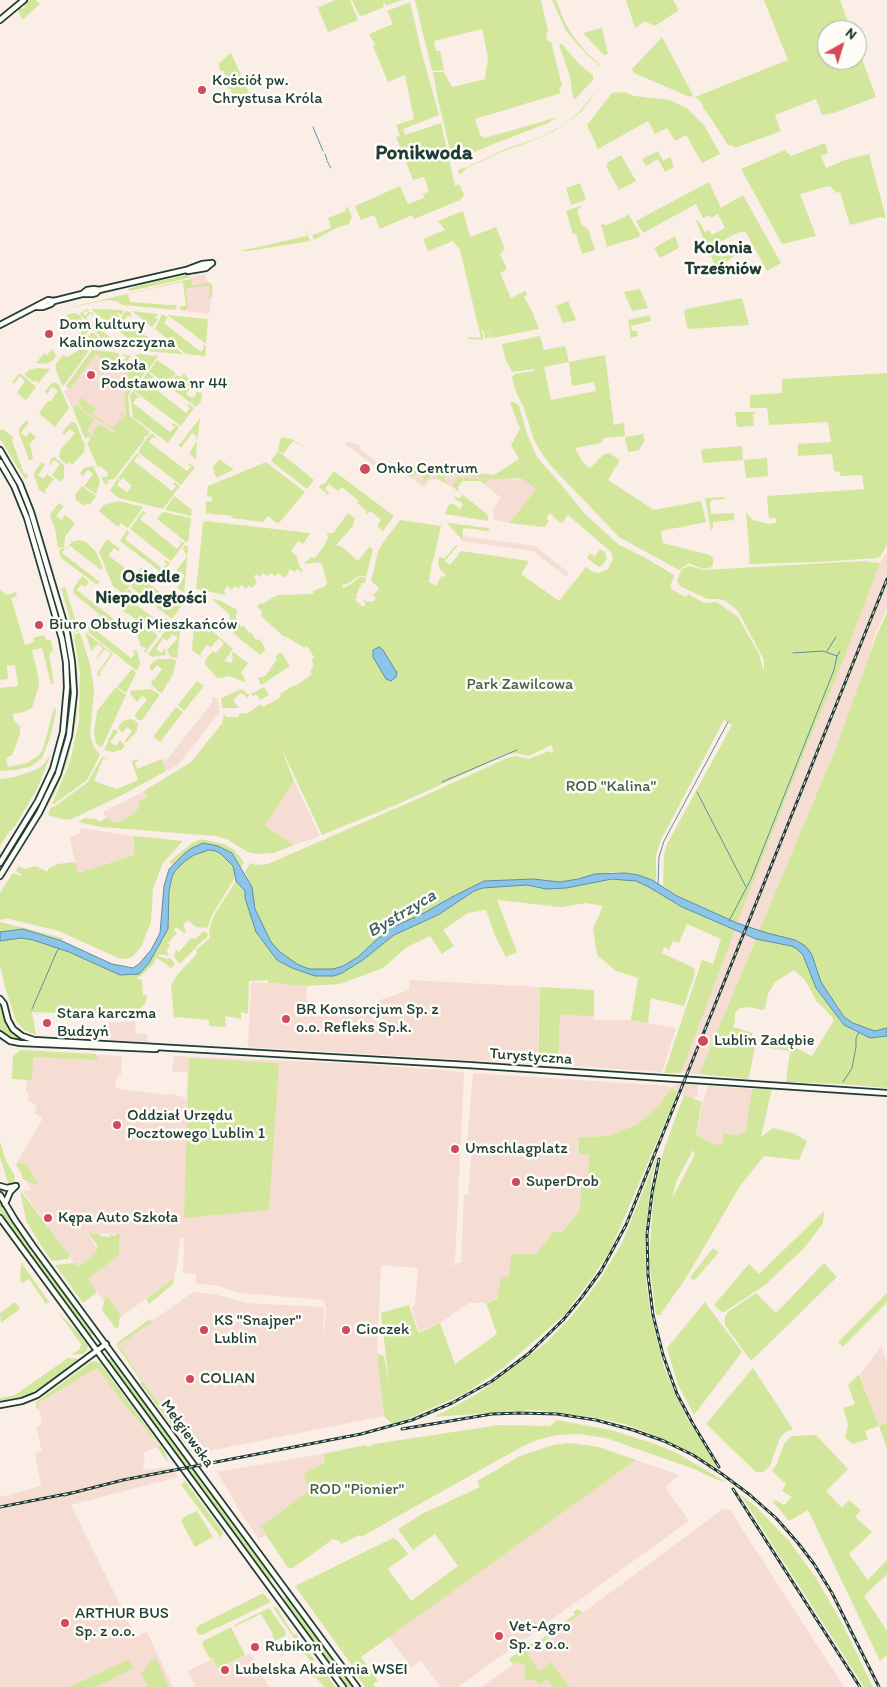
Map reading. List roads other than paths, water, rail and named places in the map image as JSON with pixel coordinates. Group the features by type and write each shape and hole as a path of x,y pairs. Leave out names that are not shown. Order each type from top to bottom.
{"main road":[{"path":"0,20 24,0"},
{"path":"0,325 37,307 41,302 82,294 86,290 99,290 212,263 206,268 194,271 186,270"},
{"path":"0,450 13,470 28,503 68,638 73,675 73,704 68,741 57,777 46,800 0,876"},
{"path":"0,462 14,486 25,514 62,639 67,673 67,704 62,740 51,775 38,801 0,863"},
{"path":"62,639 68,638"},
{"path":"51,775 57,777"},
{"path":"16,837 22,841"},
{"name":"Turystyczna","path":"0,999 4,1004 11,1026 18,1034 27,1039 468,1065 887,1093"},
{"name":"Turystyczna","path":"0,1034 10,1041 22,1044 173,1049"},
{"path":"0,1186 7,1188 17,1184 10,1192 5,1204"},
{"name":"Mełgiewska","path":"0,1195 18,1225 357,1687"},
{"name":"Mełgiewska","path":"0,1218 342,1687"},
{"path":"0,1405 22,1401 37,1395 106,1344"}],"water":[{"path":"379,647 383,650 397,673 396,677 391,681 386,679 373,657 373,650"},
{"path":"203,843 218,846 232,853 252,887 255,909 271,942 280,952 297,964 309,969 333,969 343,966 358,957 393,927 484,881 533,879 560,882 595,874 625,873 652,880 677,896 737,923 795,940 804,945 812,955 821,982 844,1017 853,1023 875,1031 887,1028 887,1036 870,1038 844,1025 816,988 803,955 797,949 756,939 682,907 636,881 612,879 566,888 546,889 527,885 483,888 474,891 438,915 394,935 363,960 342,973 334,976 315,976 292,968 277,960 256,932 245,898 245,891 236,881 233,866 221,854 209,850 194,855 175,871 169,891 168,929 149,963 139,974 120,975 69,952 33,940 21,938 0,941 0,932 23,929 62,941 112,964 133,968 151,950 160,933 164,886 169,869 185,853"}],"waterway":[{"path":"313,127 323,151"},
{"path":"325,154 327,160"},
{"path":"327,161 331,168"},
{"path":"827,651 836,637"},
{"path":"729,921 751,879 834,670 837,656 823,651 793,653"},
{"path":"837,656 840,651"},
{"path":"658,884 659,857 664,841 728,722"},
{"path":"442,782 517,750"},
{"path":"697,792 746,887"},
{"path":"32,1009 59,949"},
{"path":"843,1082 852,1068 856,1038 859,1032"}],"railway":[{"path":"64,1495 123,1480 361,1434 412,1420 452,1403 492,1381 528,1354 563,1320 601,1271 626,1225 887,579"},
{"path":"659,1159 652,1193 647,1234 648,1275 653,1315 663,1355 677,1394 719,1467"},
{"path":"402,1429 492,1414 557,1414 596,1420 633,1430 664,1441 693,1455 750,1495 776,1518 798,1543 832,1593 879,1687"},
{"path":"733,1489 860,1687"},
{"path":"0,1507 71,1493"}],"place":[{"name":"Kościół pw. Chrystusa Króla","path":"202,90"},
{"name":"Dom kultury Kalinowszczyzna","path":"49,334"},
{"name":"Szkoła Podstawowa nr 44","path":"91,375"},
{"name":"Onko Centrum","path":"365,469"},
{"name":"Biuro Obsługi Mieszkańców","path":"39,625"},
{"name":"BR Konsorcjum Sp. z o.o. Refleks Sp.k.","path":"286,1019"},
{"name":"Stara karczma Budzyń","path":"47,1023"},
{"name":"Lublin Zadębie","path":"703,1041"},
{"name":"Oddział Urzędu Pocztowego Lublin 1","path":"117,1125"},
{"name":"Umschlagplatz","path":"455,1149"},
{"name":"SuperDrob","path":"516,1182"},
{"name":"Kępa Auto Szkoła","path":"48,1218"},
{"name":"KS \"Snajper\" Lublin","path":"204,1330"},
{"name":"Cioczek","path":"346,1330"},
{"name":"COLIAN","path":"190,1379"},
{"name":"ARTHUR BUS Sp. z o.o.","path":"65,1623"},
{"name":"Vet-Agro Sp. z o.o.","path":"499,1636"},
{"name":"Rubikon","path":"255,1647"},
{"name":"Lubelska Akademia WSEI","path":"225,1670"}],"district":[{"name":"Ponikwoda","path":"424,154"},
{"name":"Kolonia Trześniów","path":"723,258"},
{"name":"Osiedle Niepodległości","path":"151,587"}],"park label":[{"name":"Park Zawilcowa","path":"520,685"},
{"name":"ROD \"Kalina\"","path":"611,787"},
{"name":"ROD \"Pionier\"","path":"357,1490"}],"water label":[{"name":"Bystrzyca","path":"402,914"}]}
